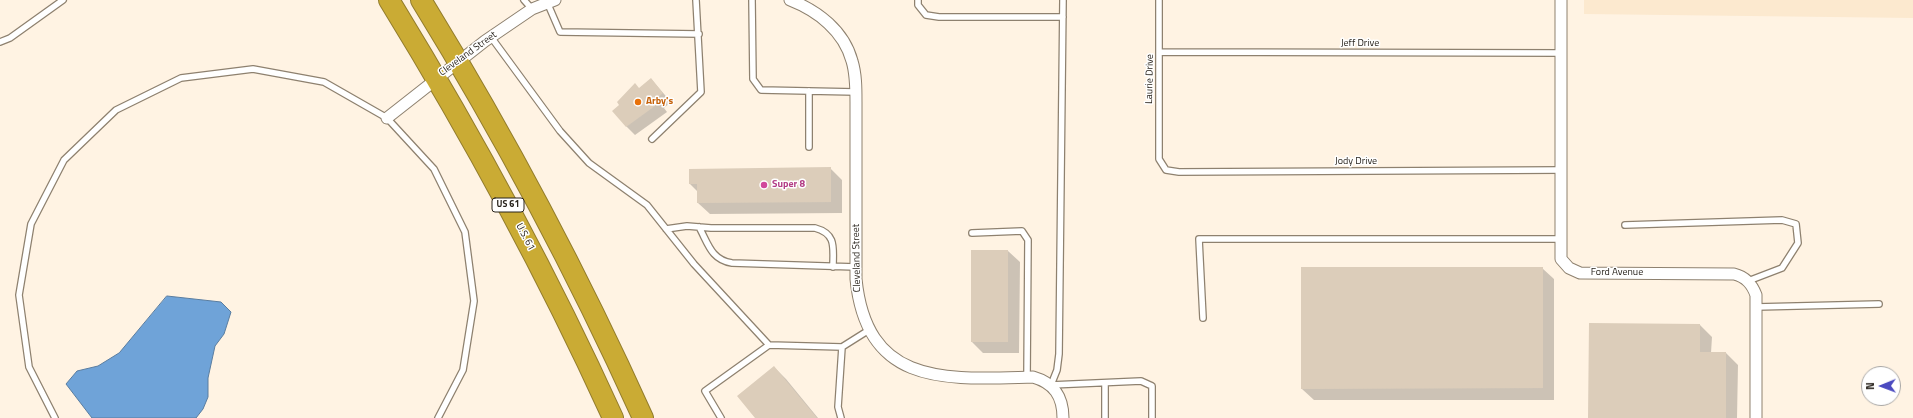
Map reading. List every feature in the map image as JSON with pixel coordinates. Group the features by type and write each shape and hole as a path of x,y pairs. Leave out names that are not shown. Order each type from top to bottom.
{"highway":[{"name":"U.S. 61","path":"389,0 437,78 481,155 540,265 613,418"},
{"name":"US 61","path":"421,0 459,61 540,206 583,291 643,418"}],"street":[{"name":"Cleveland Street","path":"790,0 806,6 832,26 845,45 852,60 856,92 856,267 858,302 869,330 878,342 899,362 920,372 945,377 1027,377 1044,380 1051,385"},
{"name":"Ford Avenue","path":"1561,0 1559,239 1561,259 1569,268 1580,273 1734,274 1748,280"},
{"name":"Cleveland Street","path":"387,118 491,37 532,9 551,1"},
{"path":"1748,280 1756,295 1756,418"},
{"path":"1051,385 1058,393 1063,418"}],"lane":[{"path":"0,42 10,38 63,0"},
{"path":"524,0 532,9"},
{"path":"652,139 702,92 696,0"},
{"path":"752,0 752,79 761,90 856,92"},
{"path":"918,0 918,5 926,15 938,17 1063,17"},
{"path":"1063,0 1059,354 1057,370 1051,385 1141,381 1152,386 1152,418"},
{"name":"Laurie Drive","path":"1158,159 1159,0"},
{"path":"551,1 560,32 699,34"},
{"path":"491,37 560,131 589,163 647,205 694,264 769,345"},
{"name":"Jeff Drive","path":"1159,52 1560,53"},
{"path":"55,418 29,367 18,295 31,224 64,160 116,110 181,78 253,69 324,82 387,118 434,168 465,232 474,301 463,370 438,418"},
{"path":"809,91 809,148"},
{"name":"Jody Drive","path":"1158,159 1166,170 1179,172 1560,170"},
{"path":"1625,225 1782,220 1796,224 1798,243 1782,268 1748,280"},
{"path":"666,229 687,226 815,228 823,230 834,244 833,267"},
{"path":"699,227 712,252 722,262 856,267"},
{"path":"972,233 1022,231 1028,240 1027,377"},
{"path":"1204,318 1199,239 1559,239"},
{"path":"1756,307 1879,304"},
{"path":"721,418 705,391 769,345 842,347 869,330"},
{"path":"841,418 838,407 842,347"},
{"path":"1105,383 1105,418"}],"shaded area":[{"path":"1584,0 1913,0 1913,18 1584,14"}],"water":[{"path":"167,296 221,302 231,312 224,334 215,346 208,378 208,397 203,409 196,418 92,418 66,384 77,371 98,366 119,353"}],"building":[{"name":"Arby's","path":"651,78 663,93 656,99 659,103 626,127 612,111 619,105 617,102 635,83 639,88"},
{"path":"831,167 831,202 697,203 697,184 689,184 689,169"},
{"path":"971,250 1008,250 1008,342 971,342"},
{"path":"1301,267 1543,267 1543,388 1301,389"},
{"path":"1589,323 1700,324 1700,352 1726,352 1726,418 1588,418"},
{"path":"774,366 817,418 755,418 737,396"}],"place":[{"name":"Arby's","path":"638,102"},
{"name":"Super 8","path":"764,185"}]}
